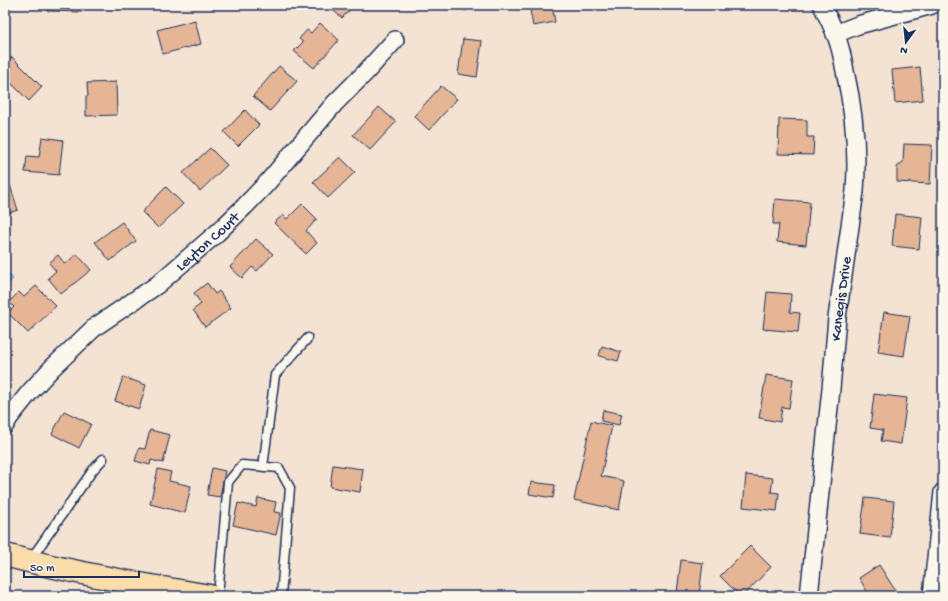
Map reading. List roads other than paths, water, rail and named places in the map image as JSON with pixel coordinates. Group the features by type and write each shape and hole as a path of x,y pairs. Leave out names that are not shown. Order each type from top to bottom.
{"highway":[{"path":"5,555 29,562 99,577 210,596"}],"street":[{"name":"Kanegis Drive","path":"809,596 837,318 855,191 856,171 854,123 850,94 835,34 822,5"},
{"path":"835,34 932,5"},
{"name":"Leyton Court","path":"5,425 29,393 52,368 96,327 156,285 217,233 245,206 267,183 335,102 365,73 395,40"},
{"path":"932,596 943,492"}],"lane":[{"path":"263,467 275,375 308,338"},
{"path":"29,562 93,470 103,459"},
{"path":"218,596 228,482 242,465 279,468 290,488 281,596"}],"water":[{"path":"5,270 13,279 5,286"}]}
